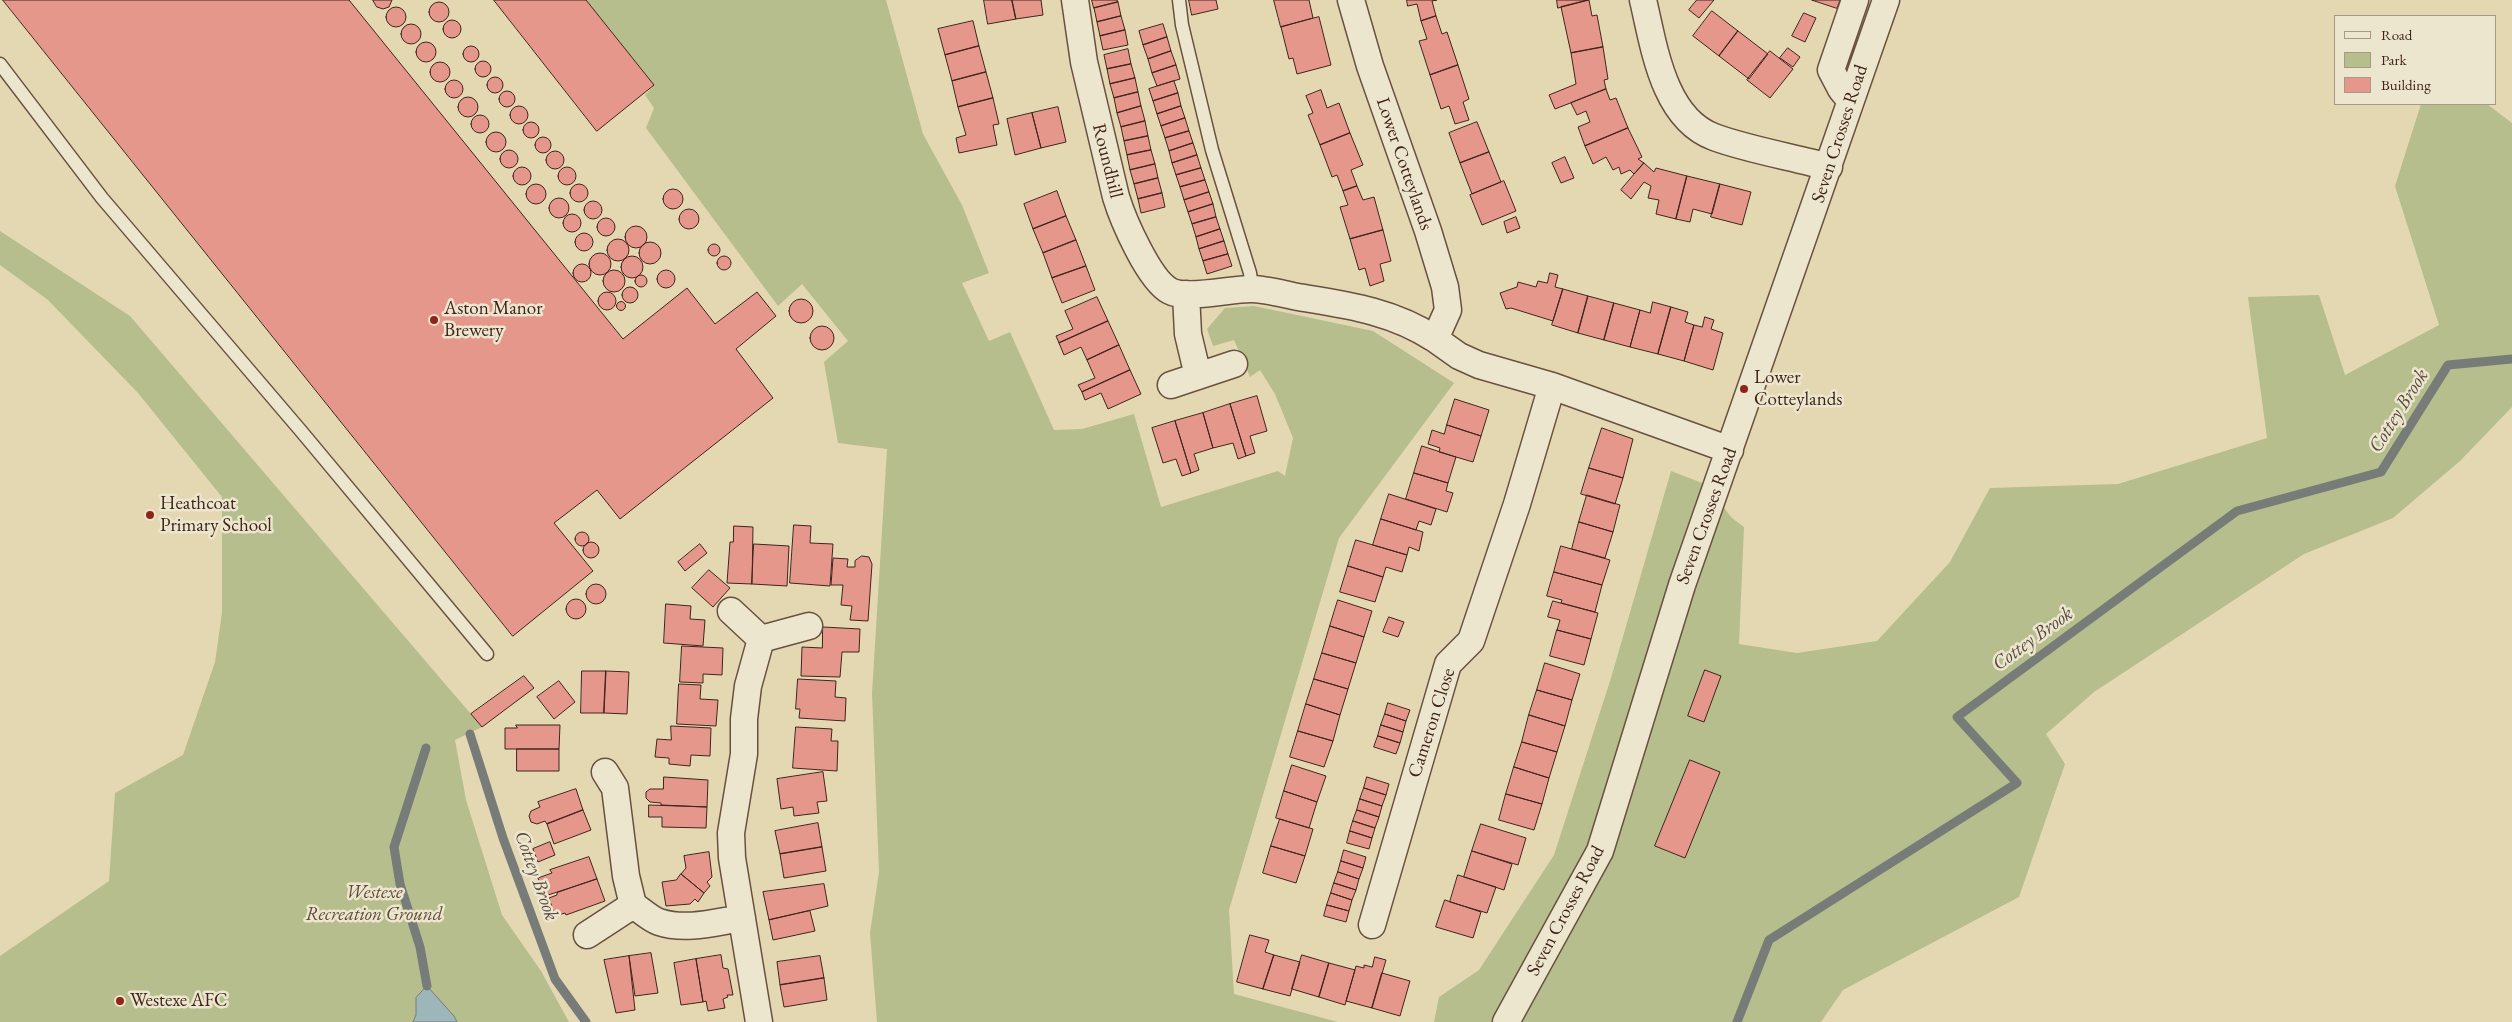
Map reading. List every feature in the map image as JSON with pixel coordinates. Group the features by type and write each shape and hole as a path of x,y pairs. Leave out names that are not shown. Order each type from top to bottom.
{"street":[{"name":"Roundhill","path":"1075,0 1084,62 1107,164 1122,218 1160,282 1171,292 1186,294 1252,289 1388,314 1416,326 1435,339"},
{"name":"Lower Cotteylands","path":"1351,0 1370,66 1428,231 1445,287 1448,310 1435,339"},
{"path":"1643,0 1657,56 1670,91 1678,107 1693,124 1714,137 1830,167"},
{"path":"1850,100 1840,89 1831,70 1855,0"},
{"name":"Seven Crosses Road","path":"1506,1022 1600,851 1682,585 1830,167 1850,100 1886,0"},
{"path":"1186,294 1188,334 1198,376"},
{"path":"1435,339 1459,356 1479,366 1552,386 1730,450"},
{"path":"1171,385 1234,364"},
{"name":"Cameron Close","path":"1372,925 1448,664 1471,641 1552,386"},
{"path":"731,610 761,640"},
{"path":"761,640 809,626"},
{"path":"759,1022 732,858 731,833 744,754 744,719 748,686 761,640"},
{"path":"606,772 615,788 626,876 633,904 658,922 679,926 701,925 742,918"},
{"path":"587,935 633,904"}],"lane":[{"path":"1179,0 1182,25 1212,150 1250,273 1252,289"},
{"path":"0,64 102,198 294,423 487,654"}],"green space":[{"path":"586,0 886,0 923,134 962,205 989,273 962,283 989,341 1010,332 1054,430 1082,429 1134,414 1161,507 1278,471 1285,476 1293,438 1275,394 1260,370 1250,377 1234,340 1213,346 1207,329 1225,308 1254,306 1373,331 1454,383 1339,538 1229,910 1234,994 1338,1022 877,1022 870,933 879,872 872,693 887,449 838,443 824,362 848,341 802,284 778,306 646,128 654,108 645,95 654,85"},
{"path":"2421,105 2488,105 2512,123 2512,407 2460,461 2393,518 2304,554 2094,692 2046,734 2065,764 2019,897 1843,990 1821,1022 1434,1022 1439,997 1479,970 1554,855 1611,678 1671,471 1705,484 1732,518 1744,527 1739,644 1797,653 1877,641 1950,562 1990,488 2118,484 2267,438 2248,297 2319,295 2345,375 2439,325 2395,186"},
{"name":"Westexe Recreation Ground","path":"0,231 130,316 482,727 455,740 466,800 502,915 541,971 569,1022 0,1022 0,956 109,881 115,793 183,755 215,662 222,613 222,497 138,393 48,300 0,265"}],"water":[{"path":"427,986 454,1016 457,1022 413,1022 416,1015 416,998"}],"building":[{"name":"Aston Manor Brewery","path":"3,0 349,0 623,339 687,288 715,324 757,292 776,316 736,349 773,398 620,519 597,490 554,523 593,571 513,636"},
{"path":"373,0 392,0 389,7 383,9 377,7"},
{"path":"494,0 586,0 654,85 597,131"},
{"path":"984,0 1012,0 1016,19 988,24"},
{"path":"1012,0 1041,0 1043,15 1016,19"},
{"path":"1092,0 1117,0 1118,2 1094,8"},
{"path":"1189,0 1216,0 1218,9 1192,15"},
{"path":"1274,0 1309,0 1313,18 1281,27"},
{"path":"1407,0 1437,0 1432,1 1436,16 1421,21 1417,4 1408,6"},
{"path":"1557,0 1589,0 1558,8"},
{"path":"1589,0 1592,16 1597,15 1603,47 1571,53 1561,7"},
{"path":"1697,0 1714,0 1699,18 1689,10"},
{"path":"1812,0 1840,0 1837,8"},
{"path":"439,2 446,5 449,12 446,19 439,22 432,19 429,12 432,5"},
{"path":"1118,2 1121,16 1097,22 1094,8"},
{"path":"396,7 403,10 406,17 403,24 396,27 389,24 386,17 389,10"},
{"path":"1712,11 1738,31 1719,56 1693,36"},
{"path":"1804,13 1816,18 1805,42 1792,36"},
{"path":"1121,16 1125,30 1100,36 1097,22"},
{"path":"1436,16 1442,34 1447,32 1458,65 1430,75 1419,41 1427,39 1421,21"},
{"path":"1319,17 1331,65 1297,74 1293,58 1289,59 1281,27"},
{"path":"448,20 456,20 461,25 459,36 448,38 443,33 443,25"},
{"path":"973,21 979,46 945,55 938,29"},
{"path":"411,24 418,27 421,34 418,41 411,44 404,41 401,34 404,27"},
{"path":"1163,24 1167,37 1143,45 1139,31"},
{"path":"1125,30 1128,45 1103,50 1100,36"},
{"path":"1738,31 1768,54 1749,79 1719,56"},
{"path":"1167,37 1171,51 1148,59 1143,45"},
{"path":"426,42 433,45 436,52 433,59 426,62 419,59 416,52 419,45"},
{"path":"471,46 477,48 479,54 477,60 471,62 465,60 463,54 465,48"},
{"path":"979,46 986,72 952,81 945,55"},
{"path":"1603,47 1608,79 1604,80 1606,89 1555,109 1549,95 1576,84 1571,53"},
{"path":"1788,48 1800,57 1793,67 1780,58"},
{"path":"1128,49 1131,64 1107,69 1104,55"},
{"path":"1171,51 1176,65 1152,73 1148,59"},
{"path":"1770,51 1793,69 1770,98 1747,80"},
{"path":"480,61 486,61 491,66 489,75 480,77 475,72 475,66"},
{"path":"440,62 447,65 450,72 447,79 440,82 433,79 430,72 433,65"},
{"path":"1131,64 1135,78 1110,84 1107,69"},
{"path":"1176,65 1180,79 1157,86 1152,73"},
{"path":"1458,65 1469,99 1463,102 1469,120 1455,124 1449,106 1441,109 1430,75"},
{"path":"986,72 993,98 958,107 952,81"},
{"path":"492,77 498,77 503,82 501,91 492,93 487,88 487,82"},
{"path":"1135,78 1138,92 1114,98 1110,84"},
{"path":"450,80 458,80 463,85 461,96 450,98 445,93 445,85"},
{"path":"1174,81 1178,93 1153,101 1149,89"},
{"path":"1606,89 1610,100 1616,98 1628,128 1585,146 1578,127 1590,122 1586,111 1577,115 1571,103"},
{"path":"1321,90 1327,108 1339,103 1350,133 1320,145 1308,115 1313,113 1306,96"},
{"path":"504,91 510,91 515,96 513,105 504,107 499,102 499,96"},
{"path":"1138,92 1141,106 1117,113 1114,98"},
{"path":"1178,93 1181,106 1157,114 1153,101"},
{"path":"468,97 475,100 478,107 475,114 468,117 461,114 458,107 461,100"},
{"path":"993,98 999,124 993,125 997,145 959,153 956,138 966,135 958,107"},
{"path":"519,106 525,109 528,115 525,121 519,124 513,121 510,115 513,109"},
{"path":"1141,106 1145,121 1121,127 1117,113"},
{"path":"1181,106 1185,118 1161,126 1157,114"},
{"path":"1058,107 1066,142 1041,148 1032,113"},
{"path":"1032,113 1041,148 1015,155 1007,119"},
{"path":"480,115 488,120 489,124 484,132 480,133 472,128 471,124 476,116"},
{"path":"1185,118 1189,131 1165,138 1161,126"},
{"path":"1145,121 1148,136 1124,141 1121,127"},
{"path":"528,122 534,122 539,127 537,136 528,138 523,133 523,127"},
{"path":"1477,122 1489,152 1460,163 1449,133"},
{"path":"1628,128 1642,157 1638,159 1644,163 1634,174 1630,170 1621,174 1619,167 1613,170 1606,157 1593,164 1585,146"},
{"path":"1189,131 1193,143 1169,151 1165,138"},
{"path":"496,132 503,135 506,142 503,149 496,152 489,149 486,142 489,135"},
{"path":"1350,133 1363,165 1351,170 1357,186 1343,191 1337,175 1332,177 1320,145"},
{"path":"1148,136 1151,150 1127,155 1124,141"},
{"path":"540,137 546,137 551,142 549,151 540,153 535,148 535,142"},
{"path":"1193,143 1197,155 1172,163 1169,151"},
{"path":"505,150 513,150 518,155 516,166 505,168 500,163 500,155"},
{"path":"1151,150 1155,164 1130,170 1127,155"},
{"path":"555,151 561,154 564,160 561,166 555,169 549,166 546,160 549,154"},
{"path":"1489,152 1501,182 1472,194 1460,163"},
{"path":"1197,155 1201,168 1176,175 1172,163"},
{"path":"1565,157 1574,178 1561,183 1552,163"},
{"path":"1644,163 1654,172 1656,168 1687,176 1676,219 1656,214 1659,200 1648,198 1651,186 1644,182 1631,199 1621,190"},
{"path":"1155,164 1158,178 1134,184 1130,170"},
{"path":"518,167 526,167 531,172 529,183 518,185 513,180 513,172"},
{"path":"563,167 571,167 576,172 574,183 563,185 558,180 558,172"},
{"path":"1201,168 1205,180 1180,187 1176,175"},
{"path":"1687,176 1720,184 1712,214 1693,209 1690,222 1676,219"},
{"path":"1158,178 1162,193 1138,199 1134,184"},
{"path":"1205,180 1209,192 1184,200 1180,187"},
{"path":"1504,181 1516,211 1482,225 1470,195"},
{"path":"536,184 543,187 546,194 543,201 536,204 529,201 526,194 529,187"},
{"path":"579,184 585,187 588,193 585,199 579,202 573,199 570,193 573,187"},
{"path":"1720,184 1751,192 1742,225 1711,217"},
{"path":"1357,186 1363,200 1374,197 1383,230 1350,239 1340,207 1348,205 1343,191"},
{"path":"673,189 680,192 683,199 680,206 673,209 666,206 663,199 666,192"},
{"path":"1057,191 1066,216 1033,229 1024,204"},
{"path":"1209,192 1213,204 1188,212 1184,200"},
{"path":"1162,193 1165,207 1141,213 1138,199"},
{"path":"559,198 566,201 569,208 566,215 559,218 552,215 549,208 552,201"},
{"path":"589,201 597,201 602,206 600,217 589,219 584,214 584,206"},
{"path":"1213,204 1216,217 1192,224 1188,212"},
{"path":"689,209 696,212 699,219 696,226 689,229 682,226 679,219 682,212"},
{"path":"572,214 580,219 581,223 576,231 572,232 564,227 563,223 568,215"},
{"path":"1066,216 1076,240 1043,253 1033,229"},
{"path":"1216,217 1220,229 1196,237 1192,224"},
{"path":"1516,217 1520,228 1507,233 1504,222"},
{"path":"602,218 610,218 615,223 613,234 602,236 597,231 597,223"},
{"path":"636,226 644,229 647,237 644,245 636,248 628,245 625,237 628,229"},
{"path":"1220,229 1224,241 1199,249 1196,237"},
{"path":"1383,230 1391,261 1380,264 1384,281 1370,286 1365,268 1359,270 1350,239"},
{"path":"580,233 588,233 593,238 591,249 580,251 575,246 575,238"},
{"path":"618,239 626,242 629,250 626,258 618,261 610,258 607,250 610,242"},
{"path":"1076,240 1086,266 1052,278 1043,253"},
{"path":"1224,241 1228,254 1203,261 1199,249"},
{"path":"650,242 658,245 661,253 658,261 650,264 642,261 639,253 642,245"},
{"path":"716,244 719,245 719,255 712,256 709,255 708,248 709,245"},
{"path":"600,253 608,256 611,264 608,272 600,275 592,272 589,264 592,256"},
{"path":"1228,254 1232,266 1207,274 1203,261"},
{"path":"632,256 640,259 643,267 640,275 632,278 624,275 621,267 624,259"},
{"path":"724,256 729,258 731,263 729,268 724,270 719,268 717,263 719,258"},
{"path":"578,264 586,264 591,269 589,280 578,282 573,277 573,269"},
{"path":"1086,266 1095,290 1062,303 1052,278"},
{"path":"614,270 622,273 625,281 622,289 614,292 606,289 603,281 606,273"},
{"path":"662,270 670,270 675,275 673,286 662,288 657,283 657,275"},
{"path":"1550,273 1558,275 1555,287 1563,289 1553,321 1511,308 1506,309 1500,293 1517,287 1518,282 1536,287 1538,281 1547,283"},
{"path":"639,275 643,275 647,281 643,287 639,287 635,283 635,279"},
{"path":"630,287 638,295 630,303 622,295"},
{"path":"1563,289 1588,296 1578,333 1552,325"},
{"path":"607,292 613,295 616,301 613,307 607,310 601,307 598,301 601,295"},
{"path":"1588,296 1614,303 1604,340 1578,333"},
{"path":"1097,297 1108,321 1059,343 1056,336 1073,329 1065,311"},
{"path":"801,299 806,300 812,306 812,316 806,322 801,323 796,322 790,316 789,311 790,306 796,300"},
{"path":"621,301 626,306 621,311 616,306"},
{"path":"1653,302 1671,307 1658,354 1630,347 1640,310 1650,313"},
{"path":"1614,303 1640,310 1630,347 1604,340"},
{"path":"1671,307 1688,312 1685,322 1694,325 1684,361 1658,354"},
{"path":"1705,317 1714,320 1711,329 1723,333 1713,370 1684,361 1694,325 1702,327"},
{"path":"1108,321 1119,345 1087,360 1081,347 1064,355 1059,343"},
{"path":"822,326 831,329 834,338 831,347 822,350 813,347 810,338 813,329"},
{"path":"1119,345 1130,370 1082,392 1078,385 1095,378 1087,360"},
{"path":"1130,370 1141,394 1108,409 1101,393 1085,400 1082,392"},
{"path":"1257,396 1267,431 1250,436 1255,453 1246,456 1230,404"},
{"path":"1455,399 1489,410 1481,436 1447,425"},
{"path":"1230,404 1246,456 1238,459 1233,443 1213,448 1203,413"},
{"path":"1203,413 1213,448 1194,454 1199,470 1191,473 1175,421"},
{"path":"1175,421 1191,473 1182,476 1176,459 1163,463 1152,428"},
{"path":"1447,425 1481,436 1473,462 1439,452 1440,448 1428,444 1432,430 1444,434"},
{"path":"1602,428 1633,439 1623,478 1589,468"},
{"path":"1422,446 1456,457 1448,483 1414,473"},
{"path":"1589,468 1623,478 1615,504 1581,494"},
{"path":"1414,473 1448,483 1446,491 1453,493 1447,512 1406,499"},
{"path":"1389,494 1436,509 1431,525 1419,521 1416,530 1381,519"},
{"path":"1587,495 1620,505 1613,532 1579,522"},
{"path":"1381,519 1423,532 1419,551 1409,547 1407,555 1373,545"},
{"path":"1579,522 1613,532 1605,558 1572,549"},
{"path":"794,525 811,526 810,543 833,544 830,586 790,583"},
{"path":"734,526 753,527 752,584 727,583 730,542 733,542"},
{"path":"579,532 585,532 589,539 585,546 579,546 575,542 575,536"},
{"path":"1356,540 1407,555 1402,572 1386,567 1383,577 1348,566"},
{"path":"591,542 599,550 591,558 583,550"},
{"path":"700,544 707,553 685,571 678,562"},
{"path":"754,544 789,546 787,586 752,584"},
{"path":"1561,546 1610,560 1602,585 1554,572"},
{"path":"862,556 869,557 872,564 868,621 850,620 852,606 841,605 843,585 831,585 833,558 848,559 847,567 855,567 855,561"},
{"path":"1348,566 1383,577 1375,602 1340,592"},
{"path":"709,570 730,588 713,607 692,588"},
{"path":"1554,572 1602,585 1595,612 1561,603 1562,600 1547,596"},
{"path":"596,584 603,587 606,594 603,601 596,604 589,601 586,594 589,587"},
{"path":"576,599 583,602 586,609 583,616 576,619 569,616 566,609 569,602"},
{"path":"1338,600 1372,611 1364,637 1330,626"},
{"path":"1553,601 1598,613 1591,639 1557,630 1560,620 1548,617"},
{"path":"666,604 691,606 690,619 705,620 703,646 664,643"},
{"path":"1389,617 1404,622 1398,637 1383,632"},
{"path":"1330,626 1364,637 1356,663 1322,653"},
{"path":"823,627 860,629 859,652 842,652 840,677 801,676 802,647 822,648"},
{"path":"1557,630 1591,639 1584,665 1550,656"},
{"path":"682,646 723,648 722,675 703,674 703,683 680,682"},
{"path":"1322,653 1356,663 1348,689 1314,679"},
{"path":"1545,663 1580,674 1572,700 1537,690"},
{"path":"1705,670 1721,676 1704,722 1688,716"},
{"path":"582,671 606,671 604,713 581,713"},
{"path":"606,671 629,672 627,714 604,713"},
{"path":"524,676 534,688 482,727 471,714"},
{"path":"798,679 836,681 835,697 846,698 845,721 799,718 800,709 796,709"},
{"path":"1314,679 1348,689 1340,715 1306,704"},
{"path":"559,681 575,702 554,719 537,697"},
{"path":"679,684 701,685 700,699 718,700 716,726 677,724"},
{"path":"1537,690 1572,700 1565,726 1529,715"},
{"path":"1388,703 1410,710 1406,721 1385,714"},
{"path":"1306,704 1340,715 1333,741 1298,731"},
{"path":"1385,714 1406,721 1403,732 1381,725"},
{"path":"1529,715 1565,726 1557,752 1522,742"},
{"path":"516,725 560,725 559,749 505,749 505,728 517,728"},
{"path":"1381,725 1403,732 1400,743 1378,736"},
{"path":"671,726 711,728 710,756 691,755 690,766 669,764 669,758 655,757 657,739 671,740"},
{"path":"796,727 832,729 831,741 838,741 837,771 793,768"},
{"path":"1298,731 1333,741 1324,767 1290,757"},
{"path":"1378,736 1400,743 1396,754 1374,747"},
{"path":"1522,742 1557,752 1549,778 1514,767"},
{"path":"517,749 559,749 559,771 517,771"},
{"path":"1690,760 1720,772 1685,858 1655,846"},
{"path":"1292,765 1326,776 1317,802 1284,791"},
{"path":"1514,767 1549,778 1542,804 1506,794"},
{"path":"823,772 827,801 817,802 819,813 794,816 793,807 781,809 777,779"},
{"path":"664,777 708,780 707,807 661,805 661,803 650,802 646,798 646,792 650,789 663,789"},
{"path":"1367,777 1389,784 1386,795 1364,788"},
{"path":"1364,788 1386,795 1382,806 1360,799"},
{"path":"576,789 583,810 547,824 545,821 537,824 531,822 529,816 531,811 540,807 538,802"},
{"path":"1284,791 1317,802 1309,828 1276,818"},
{"path":"1506,794 1542,804 1534,830 1499,820"},
{"path":"1360,799 1382,806 1379,817 1357,810"},
{"path":"649,805 707,807 706,828 662,827 662,817 649,817"},
{"path":"583,810 591,830 554,844 547,824"},
{"path":"1357,810 1379,817 1375,828 1353,821"},
{"path":"1280,819 1313,829 1305,856 1271,846"},
{"path":"1353,821 1375,828 1372,838 1350,831"},
{"path":"818,823 822,847 780,854 775,831"},
{"path":"1481,824 1526,838 1518,865 1472,851"},
{"path":"1350,831 1372,838 1369,849 1347,843"},
{"path":"550,842 555,855 538,862 533,849"},
{"path":"1271,846 1305,856 1296,883 1263,873"},
{"path":"822,847 826,871 784,878 780,854"},
{"path":"1344,850 1366,857 1363,868 1341,861"},
{"path":"1472,851 1512,864 1504,890 1464,877"},
{"path":"709,852 712,877 707,882 710,886 704,893 681,874 686,868 684,856"},
{"path":"589,857 597,879 545,896 538,878 552,873 550,870"},
{"path":"1341,861 1363,868 1359,879 1338,872"},
{"path":"1338,872 1359,879 1356,890 1334,883"},
{"path":"681,874 704,893 698,902 695,899 690,904 666,906 662,882 676,880"},
{"path":"1458,875 1496,887 1487,913 1450,902"},
{"path":"597,879 605,901 566,915 565,913 555,916 549,898 557,895 557,893"},
{"path":"1334,883 1356,890 1352,900 1331,893"},
{"path":"824,884 828,906 769,920 763,892"},
{"path":"1331,893 1352,900 1349,911 1327,905"},
{"path":"1445,900 1481,912 1473,938 1436,927"},
{"path":"1327,905 1349,911 1346,922 1324,916"},
{"path":"810,911 815,931 773,940 769,920"},
{"path":"1250,935 1269,940 1265,952 1274,955 1263,989 1237,982"},
{"path":"651,953 658,993 635,996 629,956"},
{"path":"721,955 723,968 728,969 733,995 727,995 728,997 723,999 725,1008 708,1011 706,1001 703,1002 696,959"},
{"path":"1274,955 1300,962 1290,996 1263,989"},
{"path":"1302,955 1329,963 1319,997 1292,989"},
{"path":"629,956 635,1010 616,1013 604,960"},
{"path":"820,956 824,978 780,985 777,962"},
{"path":"1375,957 1386,960 1372,1008 1346,1001 1356,966 1372,967"},
{"path":"696,959 703,1002 681,1005 674,963"},
{"path":"1329,963 1355,970 1345,1005 1319,997"},
{"path":"1382,973 1410,981 1400,1016 1372,1008"},
{"path":"824,978 827,1000 784,1007 780,985"}],"waterway":[{"name":"Cottey Brook","path":"1737,1022 1769,940 2017,783 1957,717 2237,511 2381,472 2448,365 2512,359"},
{"name":"Cottey Brook","path":"470,734 503,838 555,979 586,1022"},
{"path":"426,748 394,847 400,884 420,947 427,986"}],"place":[{"name":"Aston Manor Brewery","path":"434,320"},
{"name":"Lower Cotteylands","path":"1744,389"},
{"name":"Heathcoat Primary School","path":"150,515"},
{"name":"Westexe AFC","path":"120,1001"}]}
